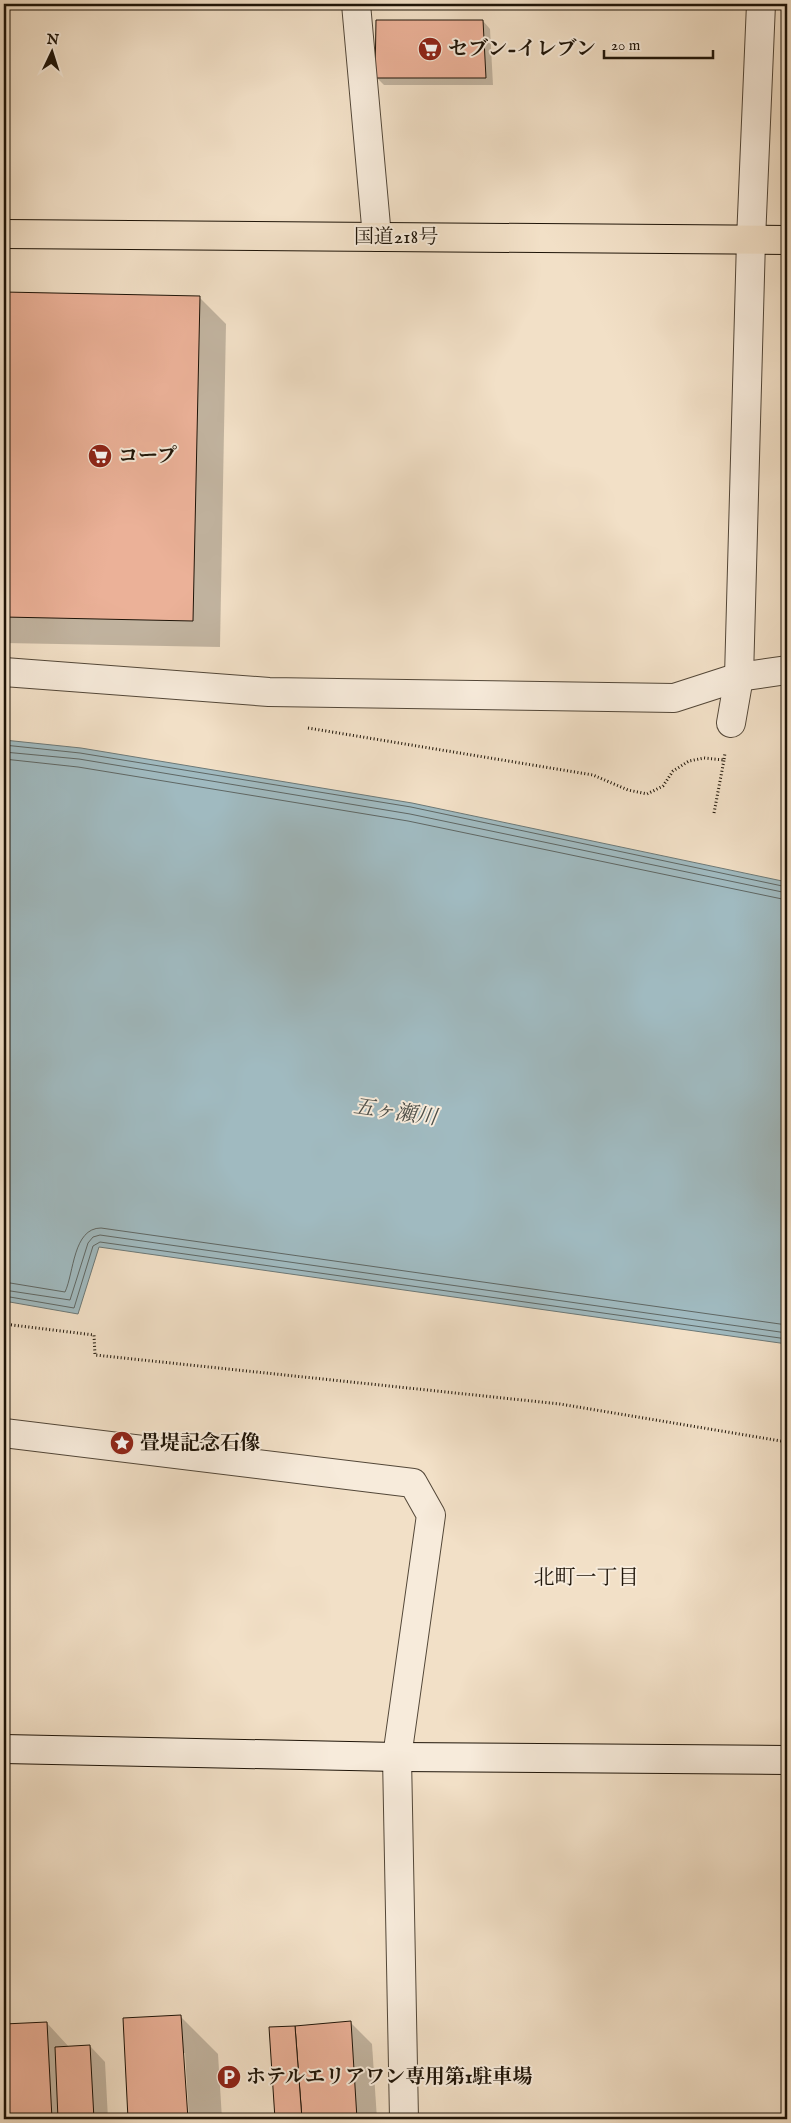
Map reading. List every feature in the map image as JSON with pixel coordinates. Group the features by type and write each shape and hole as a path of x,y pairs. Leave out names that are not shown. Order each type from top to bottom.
{"highway":[{"name":"国道218号","path":"4,234 787,240"}],"street":[{"path":"356,4 378,237"},
{"path":"731,723 739,677 751,240 761,4"},
{"path":"4,672 269,692 674,698 739,677 787,670"},
{"path":"4,1433 413,1483 431,1515 397,1757 404,2119"},
{"path":"4,1749 397,1757 787,1760"}],"path":[{"path":"714,813 731,723"},
{"path":"300,726 593,775 628,790 647,794 663,786 673,771 689,761 704,758 724,760"},
{"path":"4,1324 94,1335 95,1355 560,1404 787,1442"}],"water":[{"name":"五ヶ瀬川","path":"4,740 81,748 412,803 787,882 787,1344 99,1247 78,1314 4,1301"}],"building":[{"name":"セブン-イレブン","path":"376,20 483,20 486,78 375,78"},
{"name":"コープ","path":"4,292 200,296 193,621 4,617"},
{"path":"181,2015 188,2119 128,2119 123,2018"},
{"path":"351,2021 357,2119 302,2119 295,2026"},
{"path":"47,2022 52,2119 4,2119 4,2024"},
{"path":"295,2026 302,2119 275,2119 269,2027"},
{"path":"90,2045 94,2119 58,2119 55,2047"}],"place":[{"name":"セブン-イレブン","path":"430,49"},
{"name":"コープ","path":"100,456"},
{"name":"畳堤記念石像","path":"122,1443"},
{"name":"ホテルエリアワン専用第1駐車場","path":"229,2077"}],"district":[{"name":"北町一丁目","path":"586,1578"}]}
